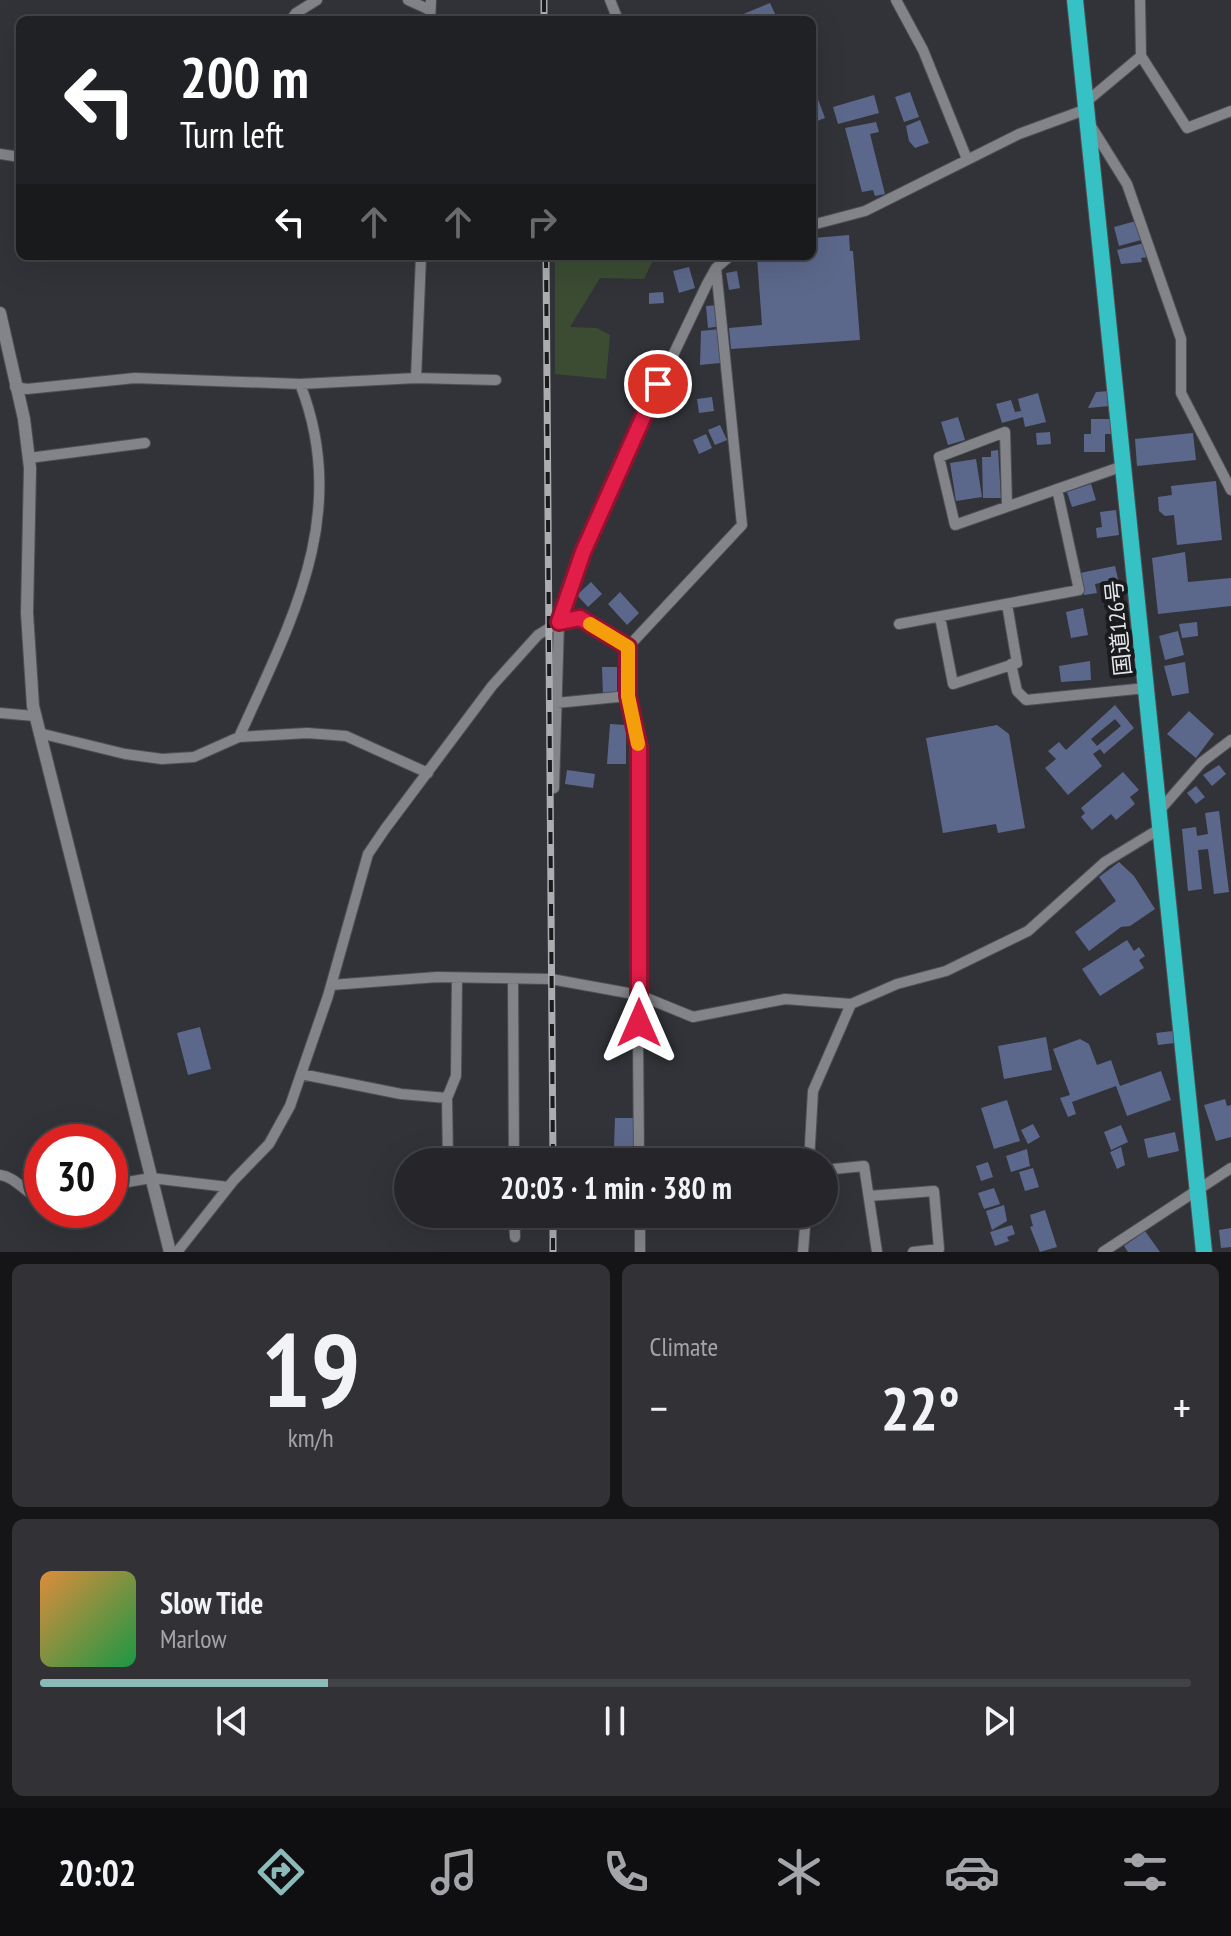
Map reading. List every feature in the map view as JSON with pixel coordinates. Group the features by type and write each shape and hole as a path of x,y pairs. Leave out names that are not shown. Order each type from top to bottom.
{"highway":[{"name":"国道126号","path":"1075,0 1204,1252"}],"street":[{"path":"294,16 317,0"},
{"path":"408,0 430,10"},
{"path":"896,0 923,50 967,159"},
{"path":"1140,0 1141,56 1187,128 1231,111"},
{"path":"816,224 865,211 967,159 1087,110 1141,56"},
{"path":"1087,110 1127,184 1181,339 1181,393 1231,490"},
{"path":"416,378 421,260"},
{"path":"554,788 559,622 612,483 716,268 725,260"},
{"path":"639,1148 639,747 628,696 628,647 742,525 716,268"},
{"path":"0,313 29,458 27,613 35,716 170,1252"},
{"path":"15,387 27,389 135,378 300,384 416,378 496,380"},
{"path":"239,737 300,603 319,521 322,476 318,441 300,384"},
{"path":"1007,506 1005,432 939,457 955,525 1123,466"},
{"path":"29,458 145,443"},
{"path":"899,624 1079,590 1057,489"},
{"path":"940,617 953,684 1017,663 1007,604"},
{"path":"177,1252 228,1187 275,1135 301,1074 331,985 368,854 492,686 538,635 559,622 580,618 628,647"},
{"path":"1011,664 1017,691 1026,700 1146,688"},
{"path":"556,703 628,696"},
{"path":"0,713 35,716"},
{"path":"39,733 162,759 194,757 239,737 307,733 346,736 428,773"},
{"path":"331,985 457,978 551,979 639,995 693,1017 785,999 851,1004 897,984 946,971 1028,931 1105,862 1160,820 1202,762 1231,740"},
{"path":"448,1148 447,1098 456,1076 457,978"},
{"path":"513,979 514,1148"},
{"path":"810,1148 813,1091 851,1004"},
{"path":"301,1074 401,1094 447,1098"},
{"path":"838,1169 864,1166 877,1252"},
{"path":"1103,1252 1231,1168"},
{"path":"0,1175 7,1175 24,1190"},
{"path":"128,1182 151,1178 228,1187"},
{"path":"869,1196 934,1191 939,1249 913,1252"},
{"path":"515,1228 515,1237"},
{"path":"640,1228 640,1252"},
{"path":"803,1252 805,1228"}],"green space":[{"path":"555,260 653,260 644,279 600,278 570,327 597,328 610,335 606,379 555,374"}],"building":[{"path":"770,3 776,16 739,16"},
{"path":"910,92 919,117 904,122 895,97"},
{"path":"816,94 825,118 816,121"},
{"path":"874,95 879,113 838,124 833,107"},
{"path":"920,120 929,143 915,148 909,141 906,126"},
{"path":"876,122 879,132 870,134 885,194 875,196 873,190 862,192 845,128"},
{"path":"1136,221 1141,240 1119,246 1114,227"},
{"path":"849,235 860,340 731,349 729,328 762,325 757,260 816,260 816,238"},
{"path":"1144,243 1148,257 1141,258 1142,262 1121,264 1117,250"},
{"path":"689,267 695,288 679,293 673,271"},
{"path":"737,271 740,288 729,290 726,273"},
{"path":"663,292 664,303 649,304 649,293"},
{"path":"718,305 721,326 708,328 706,306"},
{"path":"720,329 720,363 700,365 701,331"},
{"path":"1109,391 1110,406 1088,408 1096,392"},
{"path":"1038,393 1046,422 1025,427 1023,417 1002,423 996,404 1011,400 1015,412 1021,411 1018,399"},
{"path":"712,397 714,411 699,413 697,399"},
{"path":"958,417 965,440 948,445 941,422"},
{"path":"1091,419 1111,419 1111,434 1105,434 1105,452 1084,452 1084,434 1091,434"},
{"path":"720,425 727,440 715,445 708,430"},
{"path":"1050,432 1051,444 1037,445 1036,433"},
{"path":"1193,433 1196,460 1137,466 1135,439"},
{"path":"706,434 712,448 699,454 693,440"},
{"path":"998,450 1001,498 983,498 982,457 991,457 991,451"},
{"path":"976,459 982,497 956,501 950,463"},
{"path":"1216,481 1222,540 1177,545 1174,515 1165,516 1159,511 1158,497 1172,495 1171,486"},
{"path":"1091,484 1096,500 1072,507 1067,492"},
{"path":"1116,510 1119,535 1097,538 1096,528 1102,527 1100,512"},
{"path":"1185,552 1188,582 1231,578 1231,606 1158,614 1152,558"},
{"path":"1115,566 1118,579 1095,584 1097,593 1084,595 1080,573"},
{"path":"591,582 602,594 588,607 577,595"},
{"path":"620,592 639,613 627,625 608,604"},
{"path":"1083,608 1088,635 1071,638 1066,612"},
{"path":"1197,622 1198,636 1182,638 1179,624"},
{"path":"1178,631 1184,655 1165,660 1159,636"},
{"path":"1090,661 1091,680 1061,682 1059,666"},
{"path":"1185,662 1189,693 1172,696 1164,666"},
{"path":"602,667 617,667 617,695 603,695"},
{"path":"1115,705 1134,728 1104,754 1100,749 1093,754 1102,766 1068,795 1045,768 1056,759 1048,751 1059,742 1066,750","holes":["1115,719 1121,726 1097,746 1091,739"]},
{"path":"1189,711 1214,734 1196,758 1167,734"},
{"path":"610,724 626,725 626,764 607,764"},
{"path":"997,725 1009,734 1025,828 998,833 996,824 943,833 926,738"},
{"path":"1219,765 1226,774 1212,786 1203,775"},
{"path":"567,770 595,774 593,788 565,784"},
{"path":"1123,772 1139,790 1130,797 1135,804 1116,820 1111,814 1092,830 1081,817 1085,813 1081,808"},
{"path":"1196,786 1205,797 1196,804 1187,793"},
{"path":"1219,811 1229,892 1214,894 1208,849 1198,850 1202,889 1188,891 1182,829 1196,827 1197,836 1208,834 1205,813"},
{"path":"1119,862 1134,876 1155,909 1130,926 1121,927 1089,951 1075,932 1116,901 1099,877"},
{"path":"1127,940 1134,951 1139,947 1145,956 1139,960 1144,968 1100,996 1082,969"},
{"path":"200,1027 211,1069 188,1075 177,1033"},
{"path":"1173,1031 1174,1043 1158,1045 1156,1033"},
{"path":"1046,1037 1052,1070 1004,1079 998,1046"},
{"path":"1080,1039 1089,1044 1097,1065 1111,1060 1120,1086 1161,1071 1171,1100 1127,1116 1116,1086 1072,1102 1076,1114 1068,1117 1060,1098 1070,1095 1053,1049"},
{"path":"1225,1099 1227,1106 1231,1105 1231,1137 1216,1141 1204,1105"},
{"path":"1007,1100 1020,1141 994,1149 981,1108"},
{"path":"615,1118 634,1118 633,1148 614,1147"},
{"path":"1033,1124 1040,1137 1028,1144 1021,1130"},
{"path":"1121,1125 1128,1142 1111,1150 1104,1132"},
{"path":"1175,1132 1179,1151 1148,1158 1144,1139"},
{"path":"1121,1147 1125,1165 1117,1169 1110,1152"},
{"path":"1027,1149 1030,1166 1011,1172 1006,1156"},
{"path":"988,1162 993,1177 981,1181 976,1166"},
{"path":"1033,1168 1039,1187 1025,1191 1019,1172"},
{"path":"994,1188 1000,1204 984,1209 978,1193"},
{"path":"1004,1205 1007,1221 992,1230 986,1211"},
{"path":"1045,1210 1057,1247 1040,1252 1030,1227 1033,1226 1030,1215"},
{"path":"1012,1225 1015,1234 1007,1237 1009,1241 995,1246 990,1232"},
{"path":"1231,1228 1231,1247 1221,1248 1219,1230"},
{"path":"1145,1231 1160,1252 1128,1252 1124,1246"}],"railway":[{"path":"544,0 544,16"},
{"path":"546,260 553,1148"},
{"path":"553,1228 553,1252"}],"slow traffic":[{"path":"590,624 628,647 628,696 638,744"}],"route":[{"path":"639,1023 636,788 639,747 628,696 628,647 580,618 559,622 583,552 658,384"}]}
